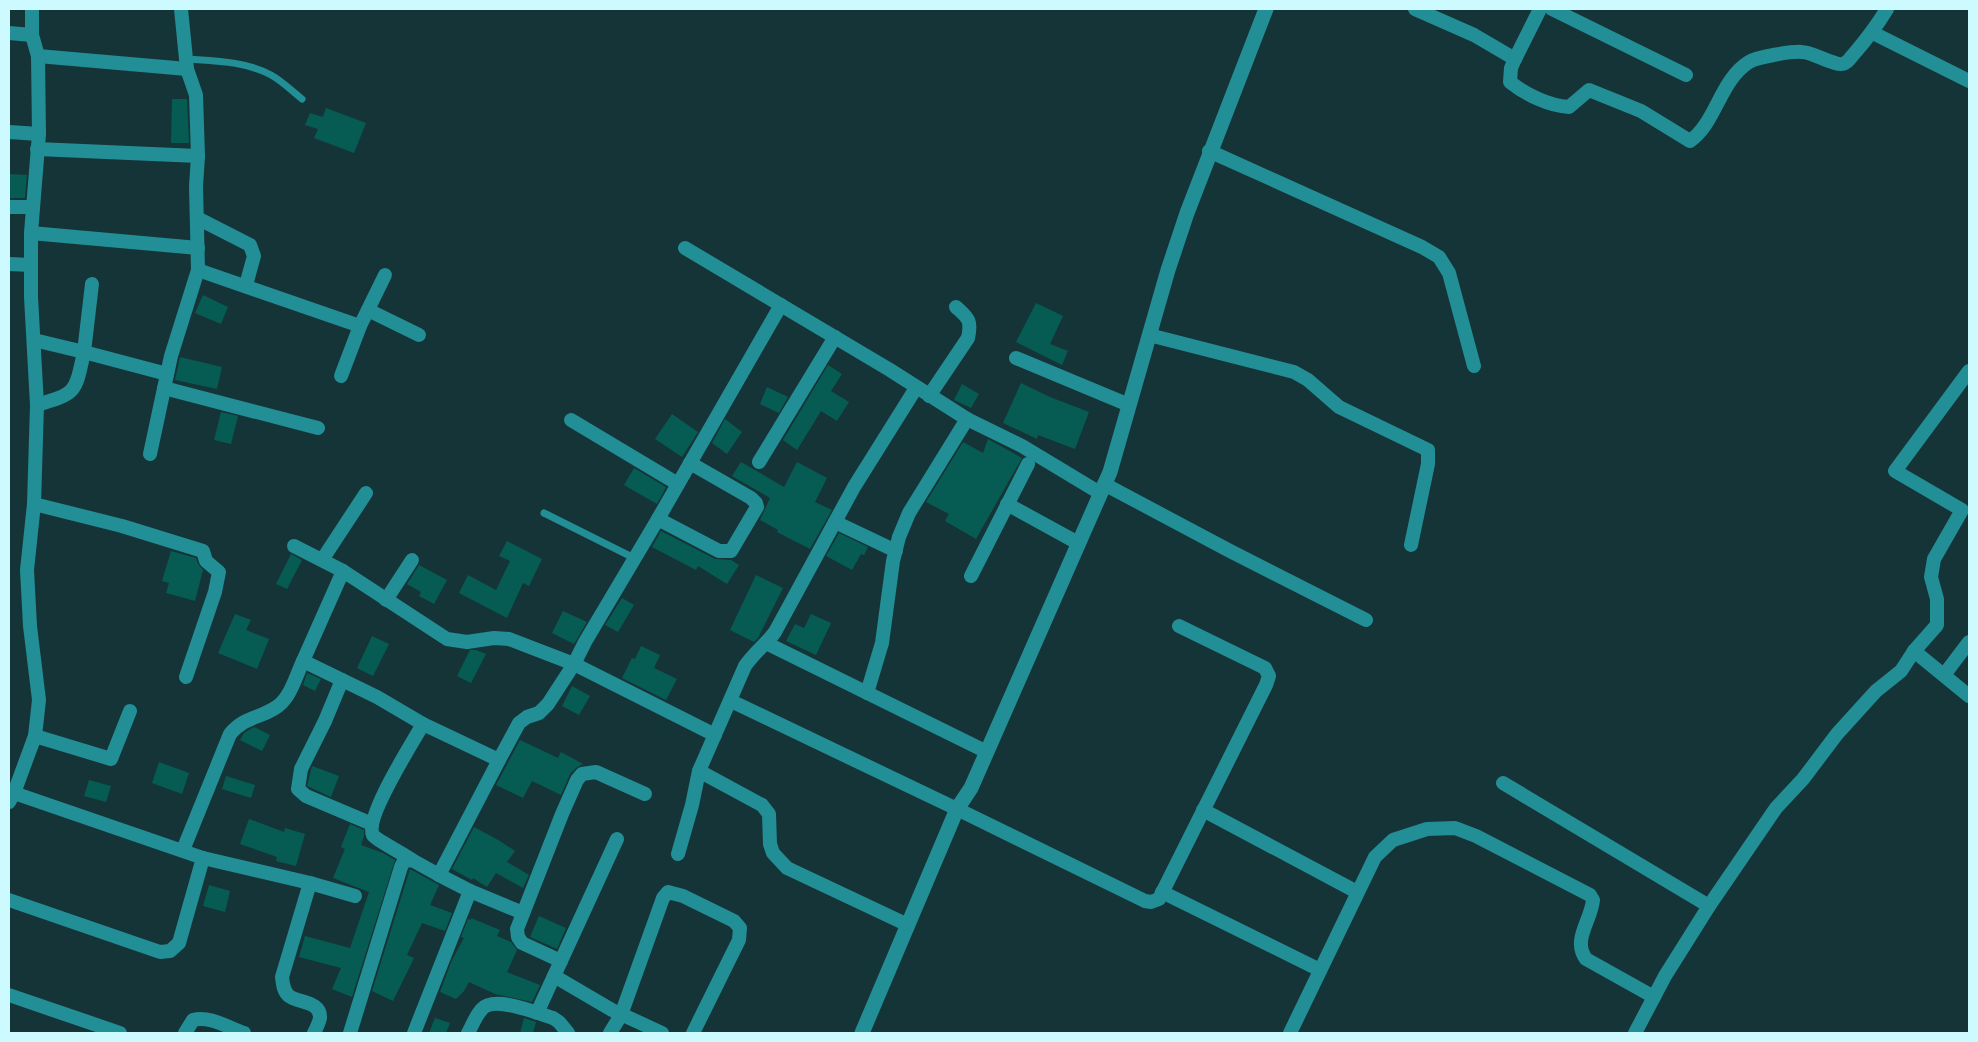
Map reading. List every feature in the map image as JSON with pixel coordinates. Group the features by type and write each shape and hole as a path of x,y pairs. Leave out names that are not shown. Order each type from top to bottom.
{"street":[{"path":"32,9 32,35 38,56 39,134 31,233 31,297 37,405 34,504 27,570 30,626 39,700 35,736 11,798 183,850 203,858 310,883 355,896"},
{"path":"150,454 171,356 198,270 196,95 187,64 181,9"},
{"path":"862,1033 957,809 971,788 1110,472 1168,270 1210,151 1266,9"},
{"path":"1415,9 1474,35 1515,59"},
{"path":"1540,9 1511,68 1510,82 1520,90 1559,106 1569,107 1589,90 1641,111 1690,141 1700,134 1720,97 1736,76 1750,62 1776,55 1802,52 1839,64 1845,63 1873,33 1887,9"},
{"path":"1552,9 1686,75"},
{"path":"9,33 32,35"},
{"path":"1873,33 1969,81"},
{"path":"38,56 187,64"},
{"path":"9,132 39,134"},
{"path":"37,149 198,156"},
{"path":"1210,151 1422,247 1438,257 1449,272 1474,366"},
{"path":"9,207 33,207"},
{"path":"197,218 250,245 254,256 246,285"},
{"path":"31,233 198,248"},
{"path":"685,248 835,337 967,419 1102,489 1366,620"},
{"path":"9,264 31,265"},
{"path":"198,270 246,285 360,326"},
{"path":"341,376 360,326 385,275"},
{"path":"37,405 67,395 77,384 84,352 92,284"},
{"path":"439,875 519,723 527,717 539,713 548,704 574,664 781,305"},
{"path":"929,396 968,338 969,320 956,307"},
{"path":"368,310 419,335"},
{"path":"1149,334 1294,372 1308,380 1339,406 1428,450 1428,464 1411,545"},
{"path":"759,462 835,337"},
{"path":"34,340 167,374"},
{"path":"1016,358 1129,405"},
{"path":"1635,1033 1665,976 1709,906 1776,808 1803,779 1837,734 1876,691 1901,671 1914,651 1937,625 1937,599 1931,577 1934,559 1962,510 1895,471 1969,371"},
{"path":"164,388 318,428"},
{"path":"678,854 692,805 699,771 745,666 754,653 775,632 854,487 916,388"},
{"path":"867,693 882,643 899,537 909,513 967,419"},
{"path":"571,420 678,484"},
{"path":"658,519 724,552 731,550 757,507 756,502 751,498 690,463"},
{"path":"971,576 1028,464"},
{"path":"322,560 366,493"},
{"path":"34,504 122,526 203,551 206,561 218,572 215,592 186,677"},
{"path":"1007,504 1078,543"},
{"path":"835,522 896,551"},
{"path":"294,546 343,572 448,639 467,642 494,638 509,639 574,664 716,735"},
{"path":"386,600 412,560"},
{"path":"183,850 230,734 239,724 268,712 279,705 287,696 343,572"},
{"path":"731,701 1145,901 1151,902 1158,899 1162,892 1269,676 1265,668 1179,626"},
{"path":"1944,675 1969,642"},
{"path":"766,643 987,752"},
{"path":"1914,651 1969,696"},
{"path":"303,661 377,697 424,724 499,760"},
{"path":"342,680 325,721 301,769 298,789 306,796 372,824"},
{"path":"35,736 111,759 130,711"},
{"path":"424,724 388,783 372,824 373,836 402,852 412,860 470,891 523,913"},
{"path":"699,771 762,805 769,814 770,844 773,853 787,868 908,925"},
{"path":"561,961 522,943 518,937 518,929 577,780 582,774 596,772 645,794"},
{"path":"1503,783 1709,906"},
{"path":"1203,810 1357,892"},
{"path":"1290,1033 1375,857 1393,840 1427,829 1455,828 1476,836 1590,895 1594,900 1593,906 1580,942 1580,951 1586,959 1654,997"},
{"path":"537,1013 617,839"},
{"path":"9,900 160,952 170,951 178,943 203,858"},
{"path":"350,1033 401,867 404,861 412,860"},
{"path":"310,883 282,977 283,988 289,996 313,1005 318,1011 320,1017 318,1032"},
{"path":"414,1033 470,891"},
{"path":"610,1033 621,1015 663,898 668,892 734,920 740,928 738,940 694,1033"},
{"path":"1162,892 1320,970"},
{"path":"554,976 621,1015 662,1033"},
{"path":"9,995 120,1033"},
{"path":"468,1033 482,1008 492,1004 504,1003 553,1018 568,1033"},
{"path":"184,1033 193,1020 199,1018 210,1020 244,1033"}],"lane":[{"path":"187,64 225,62 260,70 272,76 302,99"},
{"path":"544,513 634,558"}],"building":[{"path":"172,99 187,99 189,143 171,143"},
{"path":"326,108 366,123 354,153 314,138 318,129 305,125 310,113 323,117"},
{"path":"9,174 27,175 25,198 9,198"},
{"path":"203,295 228,307 221,324 195,313"},
{"path":"1036,303 1063,316 1050,344 1068,351 1062,365 1016,342"},
{"path":"180,357 222,367 217,389 175,380"},
{"path":"828,365 842,374 831,391 849,402 837,421 821,411 797,450 783,440"},
{"path":"1021,383 1050,397 1089,412 1075,449 1038,435 1037,439 1003,423"},
{"path":"962,384 979,394 971,408 954,400"},
{"path":"767,387 788,397 779,413 760,404"},
{"path":"221,412 238,416 231,444 214,440"},
{"path":"672,414 698,432 682,457 655,439"},
{"path":"725,419 742,432 727,454 712,443"},
{"path":"988,439 1022,458 976,539 945,521 949,514 926,502 963,442 983,453"},
{"path":"741,462 784,487 797,462 827,478 815,502 832,510 810,549 777,532 778,530 760,520 770,498 732,476"},
{"path":"634,468 666,487 657,504 624,485"},
{"path":"661,531 715,559 731,560 739,565 727,584 698,566 696,570 652,547"},
{"path":"839,533 868,547 864,555 861,554 852,570 826,556"},
{"path":"507,541 542,559 529,586 523,583 507,618 459,593 468,575 496,590 510,561 499,556"},
{"path":"171,551 196,558 203,570 195,601 166,593 169,583 162,581"},
{"path":"291,554 302,560 287,589 276,584"},
{"path":"419,565 447,580 434,604 419,596 421,592 407,584"},
{"path":"756,575 783,588 758,638 754,642 730,630"},
{"path":"622,598 634,605 618,632 605,625"},
{"path":"563,611 587,622 574,644 552,633"},
{"path":"235,614 251,620 246,630 269,639 257,669 218,653"},
{"path":"811,614 831,623 816,655 786,641 795,624 804,628"},
{"path":"372,636 389,644 373,676 357,668"},
{"path":"641,646 660,655 654,668 677,679 666,700 622,678 632,658 635,659"},
{"path":"470,650 486,654 471,683 457,676"},
{"path":"307,673 321,679 315,691 303,685"},
{"path":"572,686 590,696 579,715 562,706"},
{"path":"254,727 270,735 262,751 240,740 244,733"},
{"path":"520,740 558,758 561,752 583,764 570,774 561,795 532,781 523,798 496,785"},
{"path":"159,762 189,773 182,794 152,783"},
{"path":"312,766 339,776 331,797 307,786"},
{"path":"226,776 255,785 251,798 222,789"},
{"path":"89,780 111,786 106,802 84,796"},
{"path":"249,819 284,832 285,828 305,834 296,866 276,861 277,857 240,844"},
{"path":"350,824 364,830 361,845 383,853 395,860 352,997 332,989 341,968 299,957 305,936 350,948 369,892 333,878 345,849 341,847"},
{"path":"474,827 515,851 507,862 529,875 523,888 496,873 487,887 473,878 472,880 452,869"},
{"path":"410,869 439,885 430,905 452,913 445,931 422,923 407,955 414,958 393,1001 372,991"},
{"path":"209,885 230,891 225,912 203,906"},
{"path":"539,916 566,928 557,949 530,937"},
{"path":"471,918 500,930 497,936 511,942 517,950 507,972 540,985 532,1002 495,994 469,982 456,999 440,992 452,960 464,938 461,937 468,919 471,920"},
{"path":"435,1018 450,1023 446,1033 429,1033"},
{"path":"524,1018 536,1022 533,1033 520,1033"}]}
